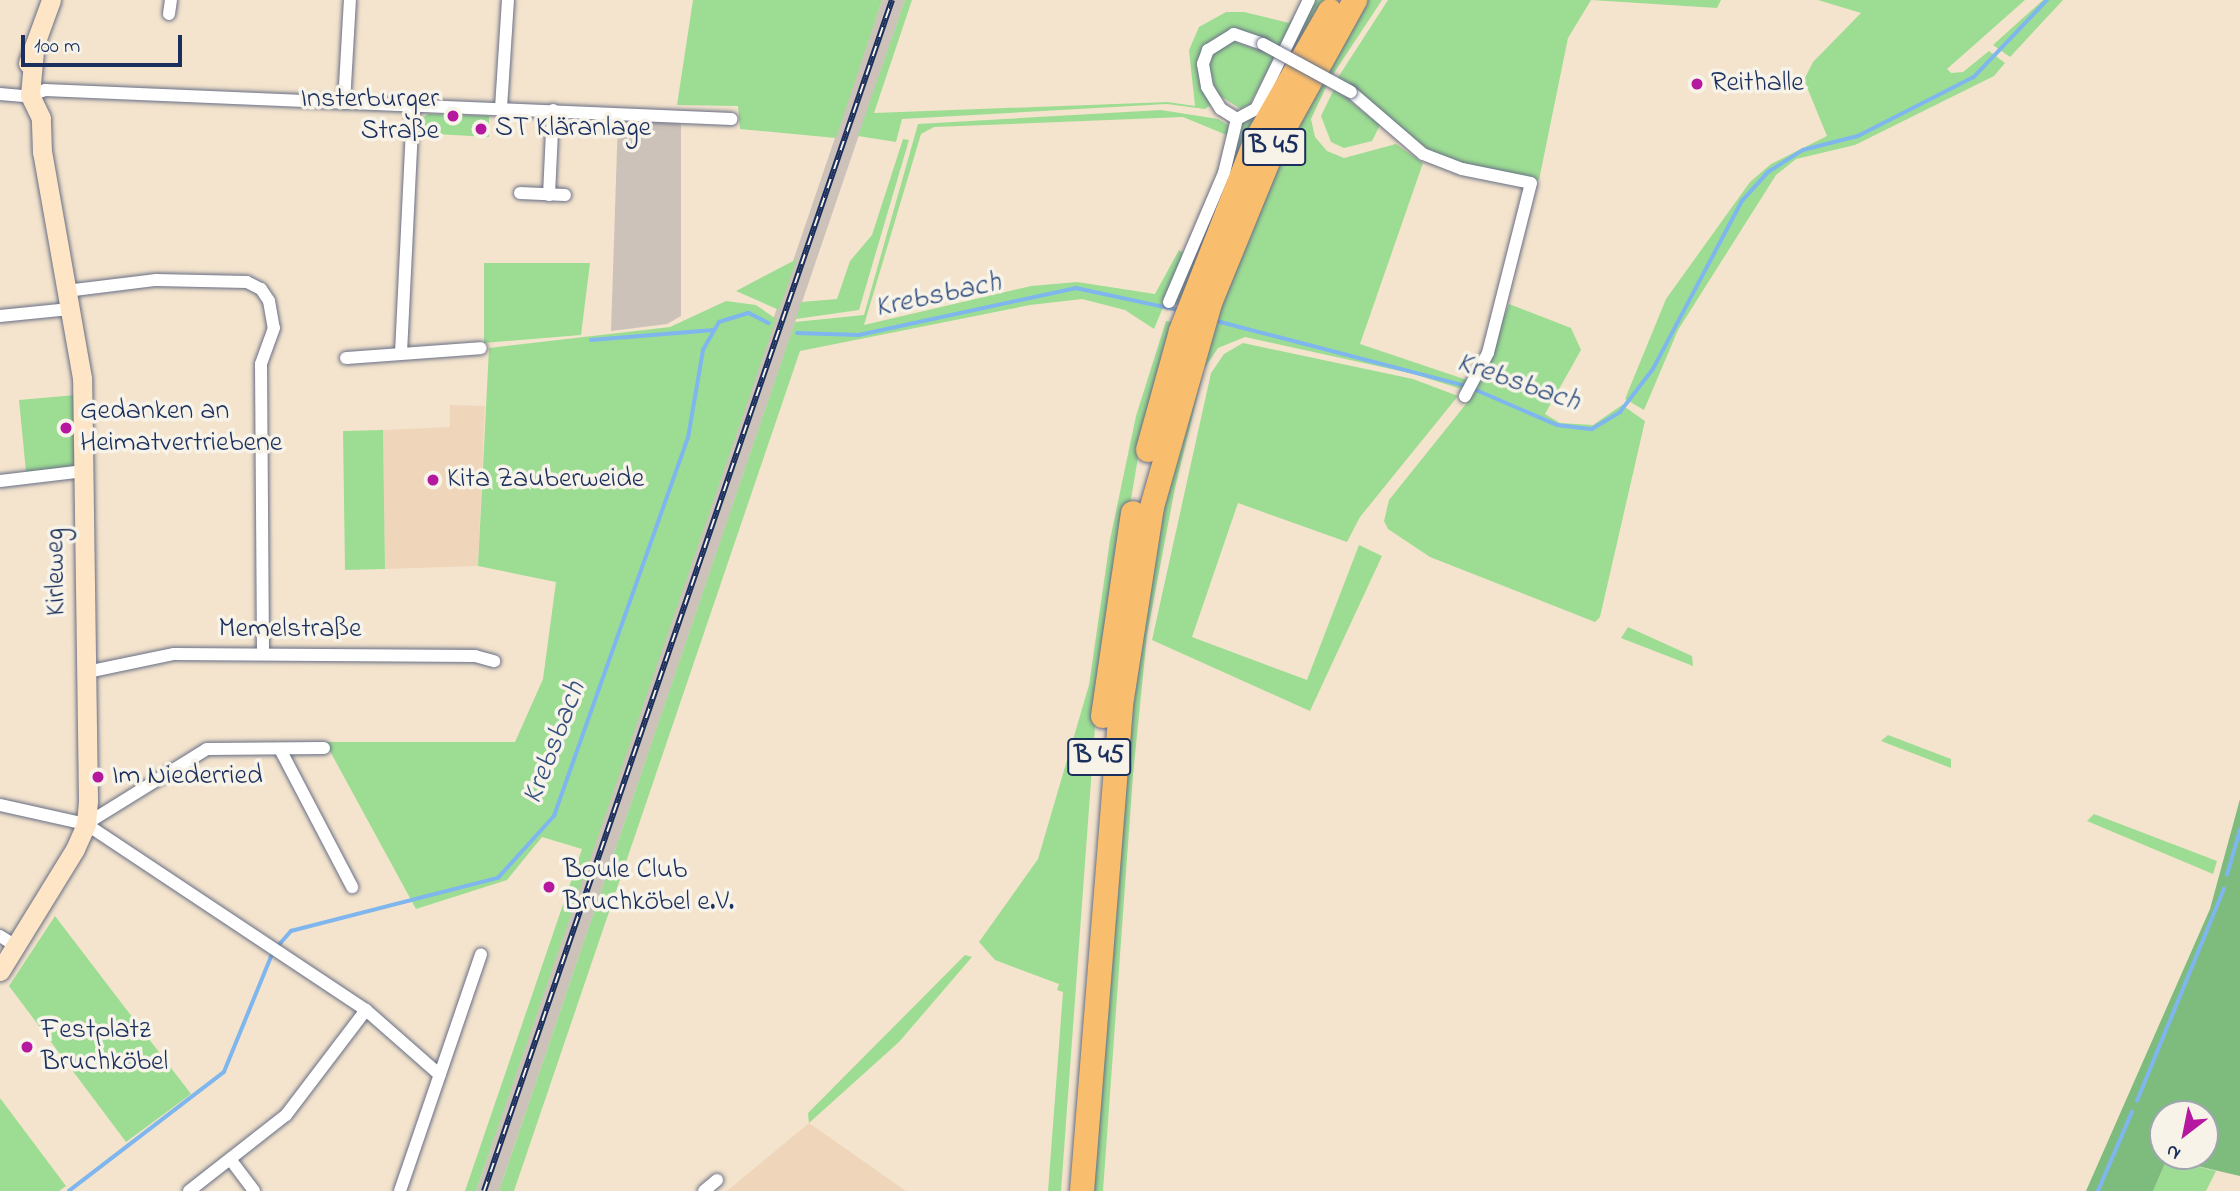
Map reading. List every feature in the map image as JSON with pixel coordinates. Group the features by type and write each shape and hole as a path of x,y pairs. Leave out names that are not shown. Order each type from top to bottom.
{"highway":[{"name":"B 45","path":"1066,1191 1111,634 1134,506 1255,142 1337,0"},
{"name":"B 45","path":"1202,300 1274,148 1355,0"},
{"name":"B 45","path":"1082,1191 1129,640 1152,507 1190,334"}],"street":[{"name":"Kirleweg","path":"0,971 8,941 86,824 87,672 82,378 42,152 41,118 30,95 26,69 51,0"},
{"path":"169,15 171,0"},
{"path":"344,103 350,0"},
{"path":"501,108 508,0"},
{"path":"1169,302 1224,173 1237,119 1256,109 1310,0"},
{"path":"1237,119 1221,109 1207,87 1203,64 1208,50 1234,34 1264,44 1351,92 1423,154 1462,169 1531,183 1488,353 1465,396"},
{"path":"0,94 30,95 55,100 84,93 730,119"},
{"path":"401,353 413,105"},
{"path":"549,195 553,110"},
{"path":"520,193 565,195"},
{"path":"0,316 156,280 247,282 261,289 270,301 274,328 261,364 263,653"},
{"path":"346,358 481,348"},
{"path":"0,481 84,471"},
{"name":"Memelstraße","path":"87,672 174,654 475,656 494,661"},
{"path":"86,824 207,749 324,748"},
{"path":"280,749 352,887"},
{"path":"0,804 86,824 366,1010 440,1074"},
{"path":"400,1191 481,954"},
{"path":"189,1191 286,1115 366,1010"},
{"path":"230,1159 254,1191"},
{"path":"704,1191 717,1180"}],"shaded area":[{"path":"882,0 905,0 499,1191 476,1191"},
{"path":"618,119 681,124 681,316 667,324 611,331"},
{"name":"Kita Zauberweide","path":"450,405 485,406 478,566 385,569 383,430 450,427"},
{"path":"809,1123 849,1151 906,1191 727,1191"}],"green space":[{"path":"693,0 882,0 836,138 740,129 738,106 677,105"},
{"path":"905,0 912,0 874,113 1168,102 1195,106 1189,50 1199,27 1226,12 1244,12 1289,23 1305,0 1281,48 1248,33 1206,46 1212,104 1205,109 1167,104 902,119 896,142 858,136"},
{"path":"1315,0 1326,0 1293,55 1287,51"},
{"path":"1365,0 1382,0 1332,76 1322,71"},
{"path":"1388,0 1591,0 1568,38 1539,180 1440,160 1337,79"},
{"path":"1591,0 1721,0 1717,8"},
{"path":"1818,0 2025,0 1947,69 1951,73 1963,72 1989,51 2005,63 1994,76 1855,145 1796,159 1776,175 1678,330 1644,410 1625,399 1666,299 1750,182 1771,164 1827,136 1804,80 1813,62 1861,13"},
{"path":"2043,0 2063,0 2010,57 1993,45"},
{"path":"1233,41 1275,56 1250,104 1241,109 1217,94 1207,65 1212,53"},
{"path":"1282,60 1290,64 1183,306 1172,303 1239,122"},
{"path":"1319,80 1327,85 1311,119 1315,137 1327,151 1344,158 1396,144 1423,163 1360,344 1467,380 1461,389 1414,374 1245,337 1218,348 1204,369 1175,488 1147,635 1133,775 1103,1191 1091,1191 1120,769 1147,560 1206,345 1256,213"},
{"path":"1334,89 1380,125 1372,141 1344,148 1331,142 1321,116"},
{"path":"1161,110 1218,119 1228,125 1229,136 1183,117 934,127 921,134 864,325 1031,286 1077,282 1155,294 1179,250 1185,254 1154,329 1125,310 1082,299 1030,305 800,351 514,1191 499,1191 795,322 864,315 918,124"},
{"path":"428,114 489,116 489,137 417,133 418,121"},
{"path":"903,139 909,140 859,310 796,319 801,302 837,299 850,261 872,235"},
{"path":"797,259 779,310 736,291"},
{"path":"484,263 590,263 581,335 484,343"},
{"path":"726,301 756,305 776,319 476,1191 465,1191 582,849 542,837 507,880 416,909 325,742 515,742 543,679 556,582 478,566 489,348 670,327"},
{"path":"1509,304 1571,328 1581,350 1545,414 1560,423 1593,425 1622,405 1645,421 1600,617 1595,622 1430,557 1388,529 1384,521 1389,500 1470,399"},
{"path":"1166,321 1178,323 1139,452 1097,699 1061,1191 1048,1191 1063,992 1057,990 1059,984 995,960 979,942 1038,859 1089,685 1110,540 1136,416"},
{"path":"1243,343 1413,379 1458,396 1360,517 1347,542 1238,503 1192,637 1307,680 1359,545 1382,556 1310,711 1152,640 1211,373 1224,354"},
{"path":"76,395 78,468 26,472 19,400"},
{"path":"383,430 385,569 345,570 343,431"},
{"path":"1628,627 1692,656 1693,666 1621,638"},
{"path":"1888,735 1951,759 1951,768 1881,741"},
{"path":"2240,799 2240,1176 2214,1170 2219,1170 2219,1100 2149,1100 2149,1170 2162,1170 2153,1191 2086,1191 2210,909"},
{"path":"2094,814 2217,861 2213,874 2087,821"},
{"path":"55,916 191,1094 126,1142 9,986"},
{"path":"965,955 972,957 899,1042 809,1123 808,1113"},
{"path":"0,1098 66,1186 59,1191 0,1191"},
{"path":"2162,1170 2216,1171 2206,1191 2153,1191"}],"waterway":[{"name":"Krebsbach","path":"1474,389 1557,425 1592,429 1620,412 1653,369 1742,201 1768,172 1803,150 1858,136 1974,77 2047,0"},
{"name":"Krebsbach","path":"797,333 859,335 1076,288 1179,310"},
{"name":"Krebsbach","path":"278,946 291,931 498,878 554,816 688,438 703,350 719,322 749,313 769,323"},
{"name":"Krebsbach","path":"1213,320 1467,386"},
{"path":"591,340 714,330"},
{"path":"2227,875 2240,830"},
{"path":"2137,1101 2224,889"},
{"name":"Krebsbach","path":"69,1191 224,1072 273,952"},
{"path":"2098,1191 2132,1112"}],"railway":[{"path":"484,1191 892,0"}],"place":[{"name":"Reithalle","path":"1697,84"},
{"name":"Insterburger Straße","path":"453,116"},
{"name":"ST Kläranlage","path":"481,129"},
{"name":"Gedanken an Heimatvertriebene","path":"66,428"},
{"name":"Kita Zauberweide","path":"433,480"},
{"name":"Im Niederried","path":"98,777"},
{"name":"Boule Club Bruchköbel e.V.","path":"549,887"},
{"name":"Festplatz Bruchköbel","path":"27,1047"}]}
